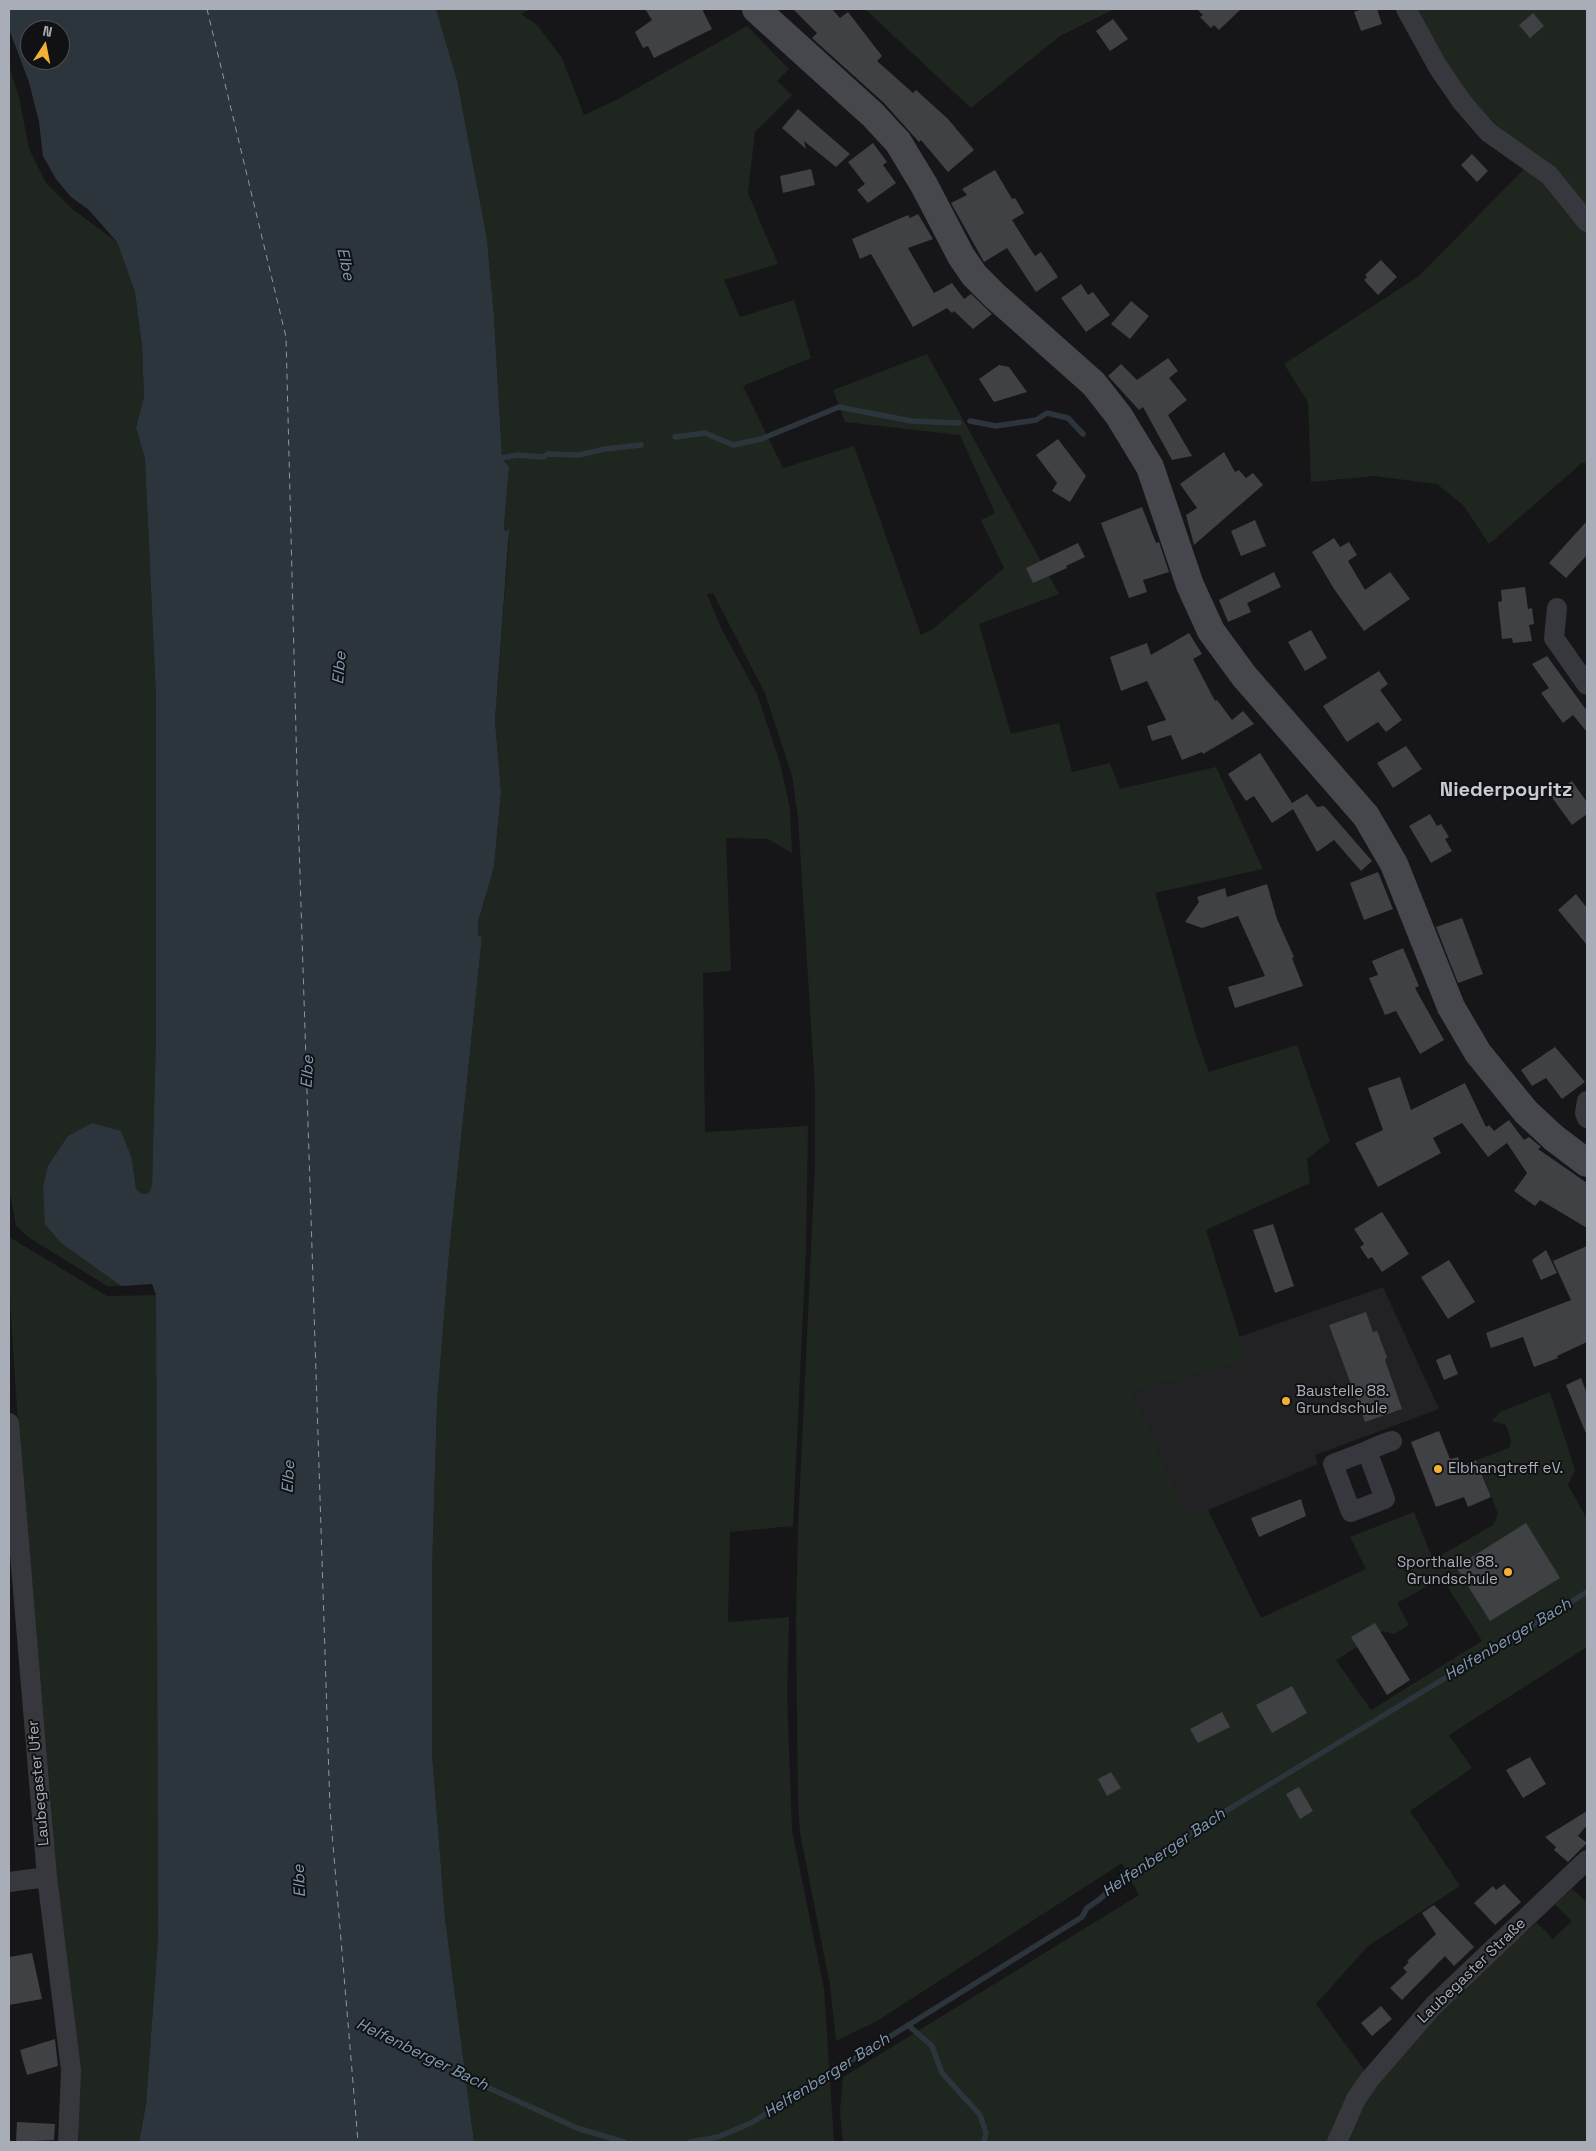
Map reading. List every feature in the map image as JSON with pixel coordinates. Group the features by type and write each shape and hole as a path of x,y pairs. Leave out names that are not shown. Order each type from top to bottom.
{"main road":[{"path":"756,9 873,115 898,142 924,185 961,256 974,275 1094,384 1119,416 1150,467 1190,585 1211,630 1244,676 1366,816 1394,864 1450,1007 1478,1052 1526,1112 1554,1138 1587,1163"}],"street":[{"path":"1406,9 1438,67 1462,102 1488,132 1549,175 1587,222"},
{"path":"1556,608 1554,638 1587,685"},
{"path":"1587,1101 1585,1113 1587,1118"},
{"name":"Laubegaster Ufer","path":"9,1428 47,1877 71,2070 68,2142"},
{"path":"1367,1450 1392,1441"},
{"name":"Laubegaster Straße","path":"1337,2142 1356,2099 1369,2080 1434,2004 1587,1860"},
{"path":"9,1882 47,1877"}],"shaded area":[{"path":"436,9 531,9 521,14 537,25 562,58 584,115 618,99 747,26 789,69 777,81 792,95 755,132 748,193 778,264 724,280 740,317 794,300 811,358 743,386 783,468 854,446 921,635 933,629 1004,568 981,520 995,513 960,435 845,422 833,390 927,354 1059,594 979,624 1011,734 1059,723 1072,772 1110,763 1120,789 1216,767 1263,869 1155,893 1197,1039 1209,1072 1297,1045 1330,1141 1307,1159 1310,1183 1206,1230 1247,1360 1133,1392 1187,1518 1208,1510 1261,1618 1366,1569 1350,1537 1414,1512 1433,1560 1493,1525 1498,1514 1477,1460 1509,1448 1511,1440 1506,1425 1492,1421 1500,1412 1550,1392 1575,1470 1568,1485 1587,1519 1587,1647 1449,1735 1472,1768 1410,1811 1460,1886 1368,1946 1316,2004 1367,2074 1329,2142 843,2142 840,2111 843,2077 1139,1895 1122,1863 877,2021 836,2041 830,1985 800,1833 798,1803 796,1619 798,1527 815,1165 815,1090 798,818 792,776 765,693 713,593 707,594 721,628 757,694 780,763 790,809 792,853 768,839 726,838 731,971 703,973 705,1132 808,1126 806,1248 793,1526 730,1532 728,1622 789,1617 787,1695 792,1830 824,1989 834,2142 474,2142 445,1918 432,1753 432,1572 437,1404 449,1254 482,937 478,935 478,922 494,867 501,792 495,720 509,541 504,527 509,467 502,458 494,317 487,239 457,80","holes":["1442,1578 1482,1641 1371,1710 1336,1660 1383,1631 1394,1634 1409,1625 1397,1603"]},
{"path":"865,9 1114,9 1060,36 971,108"},
{"path":"1412,9 1587,9 1587,213 1495,132 1467,100"},
{"path":"9,66 19,97 29,149 46,183 71,208 117,242 135,292 142,346 144,397 136,428 145,459 156,698 156,1034 152,1185 149,1193 142,1194 136,1189 132,1159 61,1243 121,1286 107,1286 28,1237 16,1226 9,1187"},
{"path":"1526,167 1559,196 1587,234 1587,463 1582,463 1489,544 1464,506 1437,484 1374,476 1311,482 1308,402 1284,364 1419,276"},
{"path":"9,1233 11,1238 107,1296 156,1295 158,1939 146,2104 139,2142 79,2142 75,2069 60,1929 52,1811 18,1425 9,1283"},
{"name":"Baustelle 88. Grundschule","path":"1383,1287 1439,1409 1315,1455 1318,1464 1187,1519 1133,1392 1246,1360 1239,1337"},
{"path":"1572,1889 1587,1902 1587,2142 1341,2142 1361,2104 1438,2013 1510,1945 1537,1923 1553,1939 1572,1921 1555,1904"}],"water":[{"name":"Elbe","path":"9,9 436,9 457,80 487,239 494,317 502,458 509,467 504,527 505,531 509,530 495,720 501,792 494,867 478,922 478,935 482,937 449,1254 437,1404 432,1572 432,1753 445,1918 474,2142 139,2142 146,2104 158,1939 156,1295 152,1284 121,1286 61,1243 45,1224 43,1186 48,1166 68,1136 92,1123 121,1131 132,1159 136,1189 142,1194 149,1193 152,1185 156,1034 156,698 145,459 136,428 144,397 142,346 135,292 117,242 89,210 71,197 56,179 43,156 39,122 24,70 70,70 70,20 20,20 20,58 9,29"}],"building":[{"path":"645,9 702,9 712,29 654,58 648,46 643,48 635,32 652,20"},
{"path":"793,9 832,9 840,18 848,12 882,56 877,61 913,93 916,90 948,119 974,150 948,172 921,140 919,142 884,103 812,38 817,33"},
{"path":"1197,9 1241,9 1219,30 1214,25 1211,28 1200,17 1203,15"},
{"path":"1363,9 1377,9 1382,24 1361,31 1354,12"},
{"path":"1533,13 1544,26 1530,38 1519,25"},
{"path":"1113,19 1128,39 1110,51 1096,31"},
{"path":"798,109 850,154 836,167 804,141 806,149 782,128"},
{"path":"873,143 887,162 883,165 896,183 868,203 857,190 865,184 848,162"},
{"path":"1472,154 1488,171 1477,182 1461,165"},
{"path":"811,169 815,185 783,193 780,176"},
{"path":"995,170 1012,199 1015,198 1024,213 1012,220 1035,256 1041,252 1058,277 1036,292 1007,248 984,262 951,203 967,195 962,189"},
{"path":"918,214 933,239 908,248 934,293 952,283 964,299 971,294 992,314 973,329 954,311 952,313 947,308 913,327 871,254 860,259 852,239 908,215 910,218"},
{"path":"1381,260 1397,277 1378,295 1364,280 1367,277 1365,275"},
{"path":"1081,284 1088,295 1093,292 1110,315 1086,332 1061,298"},
{"path":"1131,301 1149,316 1130,339 1111,324"},
{"path":"1168,358 1178,371 1169,378 1187,400 1168,415 1192,456 1172,460 1143,407 1139,410 1108,376 1121,364 1137,380"},
{"path":"999,365 1009,367 1027,392 994,402 979,379"},
{"path":"1058,439 1086,476 1070,502 1052,491 1057,483 1036,455"},
{"path":"1224,452 1235,472 1239,470 1246,478 1253,473 1263,485 1194,545 1186,515 1197,508 1180,484"},
{"path":"1142,507 1156,543 1159,542 1169,572 1143,580 1147,592 1129,598 1101,523"},
{"path":"1255,520 1266,546 1241,556 1231,531"},
{"path":"1587,521 1587,555 1566,578 1549,563"},
{"path":"1334,538 1340,547 1349,542 1357,555 1348,561 1365,590 1390,572 1410,599 1364,631 1334,589 1312,552"},
{"path":"1078,543 1085,557 1066,566 1067,568 1033,583 1026,568"},
{"path":"1274,572 1281,587 1247,603 1251,612 1228,622 1219,600"},
{"path":"1525,587 1528,609 1532,608 1534,624 1529,625 1532,641 1513,643 1512,638 1502,639 1498,602 1502,601 1501,590"},
{"path":"1311,630 1327,658 1305,671 1288,642"},
{"path":"1189,633 1202,654 1193,659 1215,701 1217,700 1232,720 1243,711 1254,724 1203,754 1202,752 1182,760 1171,735 1152,741 1147,726 1166,720 1147,681 1121,691 1110,657 1147,643 1151,655"},
{"path":"1547,656 1587,711 1587,732 1573,715 1563,723 1541,693 1549,688 1532,664"},
{"path":"1379,671 1388,684 1380,690 1402,720 1386,732 1378,722 1347,742 1323,706"},
{"path":"1406,746 1422,769 1393,788 1377,763"},
{"path":"1260,753 1292,803 1307,794 1317,807 1325,807 1372,861 1361,871 1334,840 1317,852 1293,809 1272,823 1254,796 1246,801 1228,774"},
{"path":"1572,781 1587,802 1587,814 1572,825 1551,796"},
{"path":"1430,814 1437,826 1441,824 1449,837 1445,839 1452,851 1431,863 1409,826"},
{"path":"1378,872 1393,909 1364,920 1350,883"},
{"path":"1267,884 1277,919 1294,957 1292,958 1303,986 1235,1008 1228,987 1265,976 1238,916 1202,928 1185,922 1199,902 1197,897 1225,888 1227,897"},
{"path":"1576,894 1587,908 1587,945 1558,910"},
{"path":"1462,918 1483,974 1458,983 1436,927"},
{"path":"1403,948 1419,986 1415,988 1444,1040 1420,1054 1396,1011 1385,1015 1369,978 1378,975 1372,961"},
{"path":"1555,1047 1585,1082 1562,1099 1546,1078 1532,1086 1521,1070"},
{"path":"1400,1077 1411,1110 1465,1083 1486,1127 1489,1125 1494,1131 1509,1120 1524,1140 1529,1137 1541,1147 1538,1149 1587,1183 1587,1228 1540,1200 1535,1206 1514,1191 1527,1173 1507,1143 1488,1157 1462,1123 1433,1138 1441,1153 1378,1187 1355,1143 1383,1130 1368,1088"},
{"path":"1382,1212 1409,1254 1382,1272 1372,1257 1368,1259 1360,1247 1364,1244 1354,1229"},
{"path":"1273,1224 1294,1286 1275,1293 1253,1230"},
{"path":"1587,1246 1587,1342 1557,1356 1558,1358 1534,1367 1523,1337 1491,1348 1486,1333 1571,1300 1553,1261"},
{"path":"1546,1250 1557,1273 1541,1280 1532,1260"},
{"path":"1449,1260 1475,1302 1448,1319 1421,1277"},
{"path":"1366,1312 1373,1332 1377,1331 1387,1357 1385,1360 1402,1409 1365,1422 1329,1325"},
{"path":"1450,1354 1458,1374 1444,1380 1436,1360"},
{"path":"1581,1378 1587,1394 1587,1436 1566,1385"},
{"path":"1439,1431 1450,1459 1458,1457 1462,1466 1476,1460 1491,1497 1468,1507 1464,1497 1436,1507 1411,1442"},
{"path":"1301,1499 1306,1516 1259,1537 1251,1518"},
{"name":"Sporthalle 88. Grundschule","path":"1526,1523 1560,1578 1490,1621 1456,1567"},
{"path":"1375,1623 1410,1680 1387,1695 1351,1637"},
{"path":"1292,1686 1307,1713 1272,1733 1256,1705"},
{"path":"1222,1712 1230,1727 1198,1743 1190,1729"},
{"path":"1530,1757 1546,1784 1523,1798 1506,1770"},
{"path":"1111,1772 1121,1788 1107,1796 1098,1779"},
{"path":"1299,1787 1313,1811 1300,1819 1286,1794"},
{"path":"1587,1811 1587,1825 1578,1836 1587,1843 1568,1862 1554,1850 1556,1847 1545,1837"},
{"path":"1504,1884 1521,1902 1495,1925 1474,1903 1493,1886 1496,1890"},
{"path":"1434,1905 1474,1947 1454,1966 1445,1956 1402,2000 1390,1988 1407,1972 1403,1968 1409,1962 1407,1961 1436,1934 1422,1913"},
{"path":"32,1953 42,1999 9,2005 9,1957"},
{"path":"1381,2006 1392,2019 1372,2036 1361,2023"},
{"path":"55,2039 58,2066 27,2075 20,2050"},
{"path":"17,2122 55,2124 54,2140 16,2142"}],"waterway":[{"path":"675,437 705,433 733,445 761,439 839,407 911,421 959,423"},
{"path":"970,421 996,426 1036,420 1047,413 1068,418 1083,434"},
{"path":"502,458 517,455 543,457 548,454 579,455 605,449 641,445"},
{"name":"Helfenberger Bach","path":"691,2142 718,2137 751,2123 1082,1917 1087,1908 1100,1899 1122,1878 1216,1817 1587,1592"},
{"path":"908,2025 932,2046 942,2073 980,2115 986,2133 984,2142"},
{"name":"Helfenberger Bach","path":"458,2074 577,2128 624,2142"}],"ferry route":[{"path":"207,9 286,337 298,812 330,1809 358,2142"}],"place":[{"name":"Baustelle 88. Grundschule","path":"1286,1401"},
{"name":"Elbhangtreff eV.","path":"1438,1469"},
{"name":"Sporthalle 88. Grundschule","path":"1508,1572"}],"district":[{"name":"Niederpoyritz","path":"1506,791"}]}
